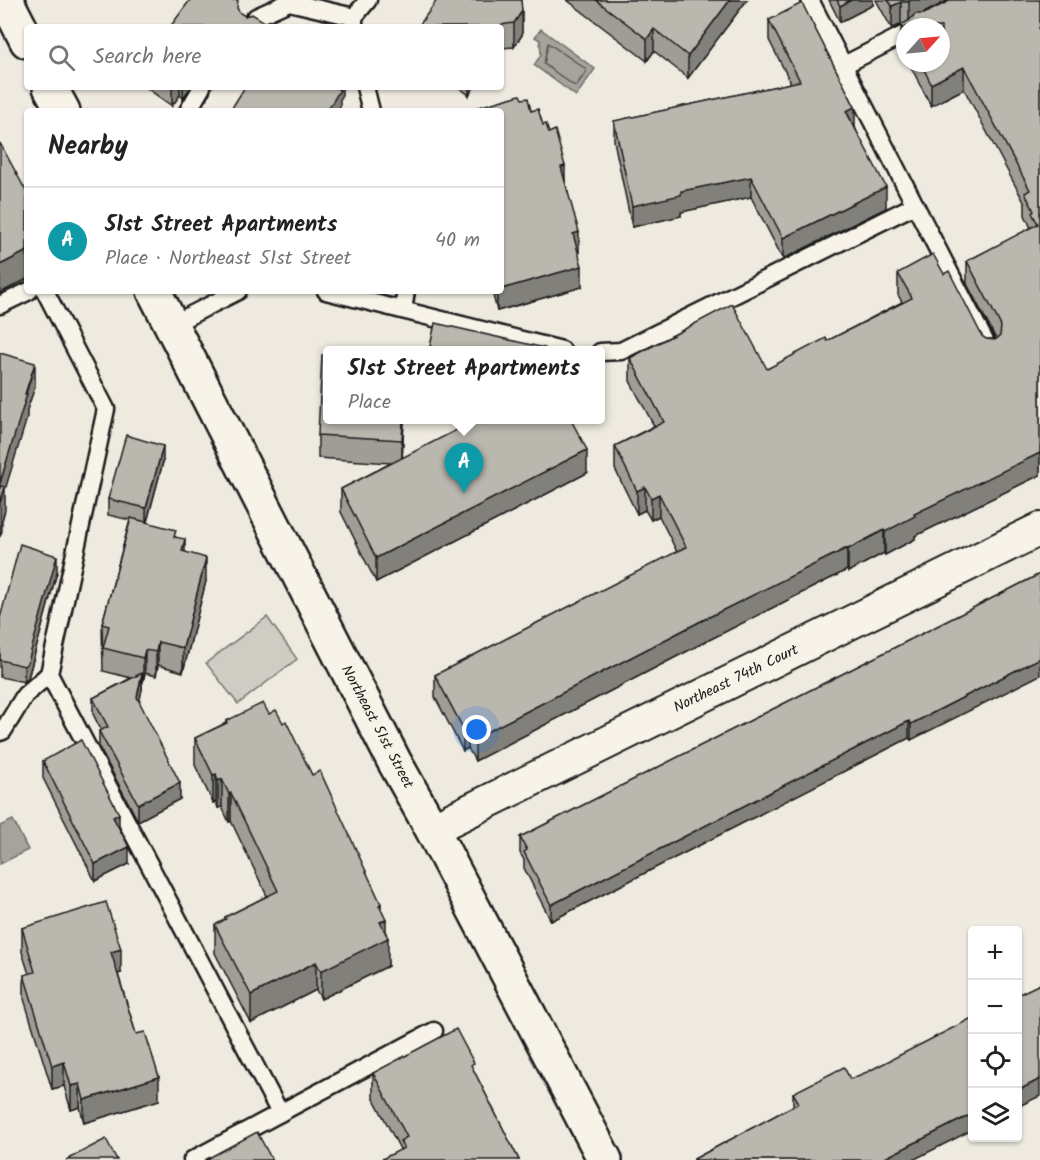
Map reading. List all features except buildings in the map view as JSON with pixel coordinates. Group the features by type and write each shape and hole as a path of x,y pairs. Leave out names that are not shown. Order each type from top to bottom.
{"street":[{"path":"0,3 6,0 24,35"},
{"path":"52,90 61,108"},
{"name":"Northeast 51st Street","path":"156,294 390,753 605,1160"},
{"name":"Northeast 74th Court","path":"432,829 1040,529"}],"lane":[{"path":"250,24 256,17 289,2 354,22 368,0"},
{"path":"810,0 991,353"},
{"path":"844,65 896,39"},
{"path":"190,108 200,90"},
{"path":"366,90 370,108"},
{"path":"605,352 621,351 915,205"},
{"path":"0,305 24,293"},
{"path":"0,732 3,731 25,695 49,674 106,409 47,294"},
{"path":"171,325 232,294"},
{"path":"338,294 543,346"},
{"path":"403,310 406,294"},
{"path":"49,674 280,1113"},
{"path":"192,1160 434,1031"}],"shaded area":[{"path":"267,617 297,659 238,704 206,663"}],"water":[{"path":"541,29 595,69 576,96 534,65 541,55 540,40 535,37"},
{"path":"13,820 28,850 0,864 0,826"}],"place":[{"name":"51st Street Apartments","path":"464,493"}]}
